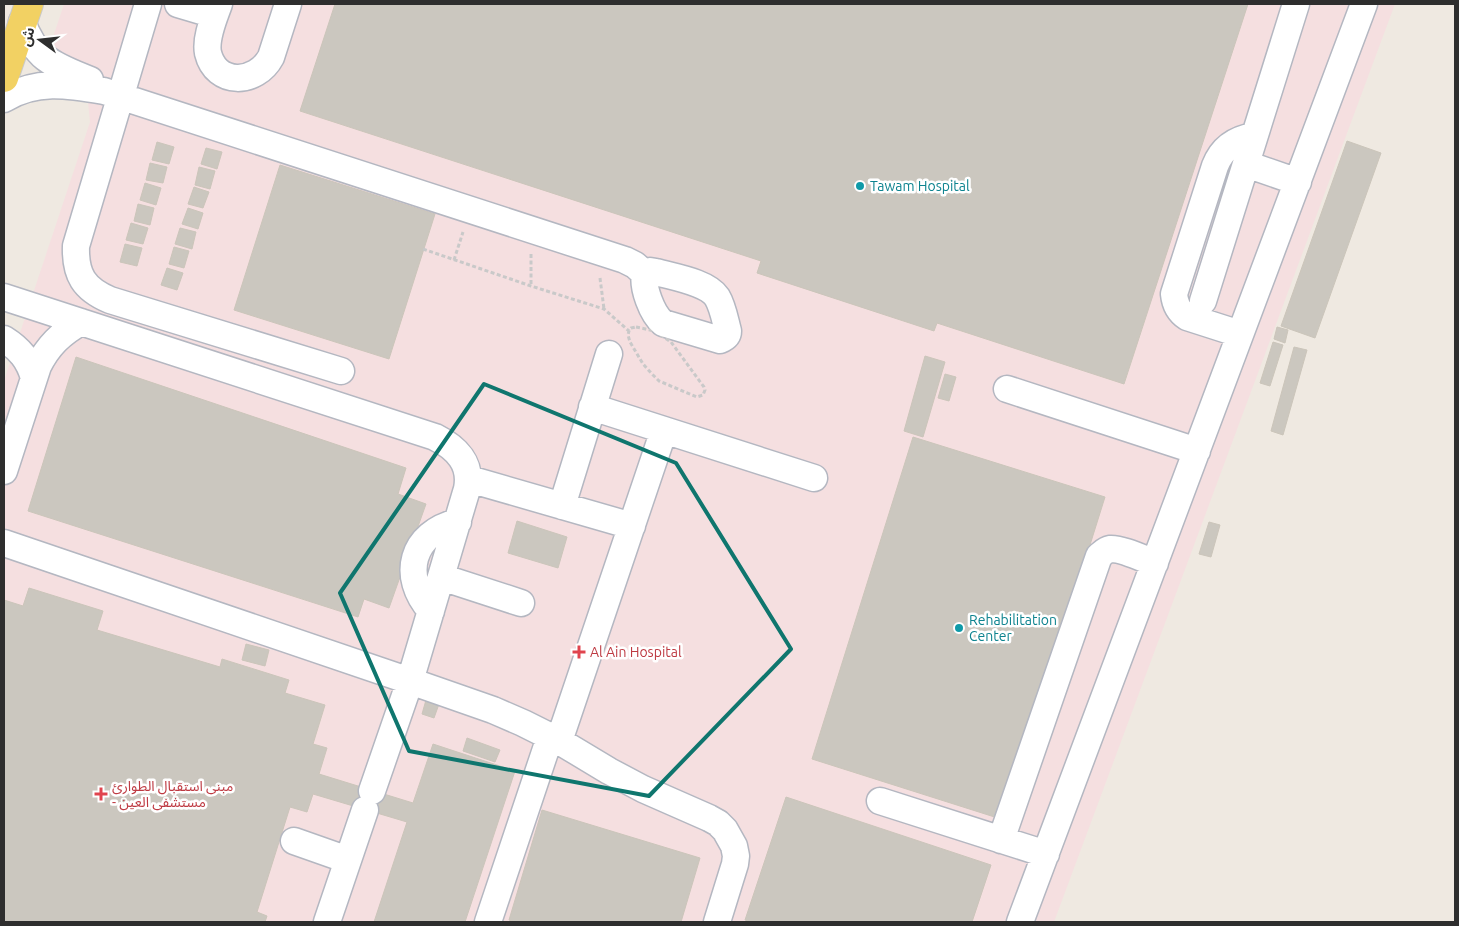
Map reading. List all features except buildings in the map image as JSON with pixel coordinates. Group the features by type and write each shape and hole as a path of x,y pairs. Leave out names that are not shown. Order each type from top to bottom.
{"main road":[{"path":"4,78 25,13"}],"lane":[{"path":"148,4 112,94 76,246 76,260 80,274 87,286 97,294 110,300 340,371"},
{"path":"178,4 217,9 209,35 208,54 218,70 234,78 252,76 260,72 266,65 271,57 288,4"},
{"path":"1203,301 1296,4"},
{"path":"1020,922 1364,4"},
{"path":"25,13 27,35 44,57 53,64 97,84 112,94"},
{"path":"4,99 26,89 42,85 74,85 112,94 625,260 635,265 645,274"},
{"path":"1240,334 1182,314 1176,305 1174,294 1219,157 1234,142 1254,136"},
{"path":"1246,164 1298,182"},
{"path":"4,297 435,438 451,447 461,458 468,470 469,480 458,522 410,680 327,922"},
{"path":"4,471 34,378 44,355 60,336 81,322"},
{"path":"4,340 22,353 28,362 34,378"},
{"path":"562,506 609,354"},
{"path":"1007,389 1196,451"},
{"path":"592,407 814,478"},
{"path":"488,922 632,526 664,430"},
{"path":"469,480 632,526"},
{"path":"431,611 416,590 413,578 414,564 424,540 434,531 458,522"},
{"path":"4,543 410,680 493,710 554,739 644,789 709,818 725,830 734,846 736,856 717,922"},
{"path":"1001,840 1099,556 1104,551 1111,549 1155,563"},
{"path":"441,577 521,603"},
{"path":"880,802 1046,854"},
{"path":"294,841 348,860"}],"path":[{"path":"424,248 531,286 604,309 629,331"},
{"path":"636,327 655,331 671,342 704,387 703,395 697,398 659,381 643,364 628,339 629,331 631,328 636,327"}],"highlighted area":[{"path":"484,384 676,463 791,649 649,796 409,751 340,593"}],"shaded area":[{"name":"Al Ain Hospital","path":"64,4 1395,4 1054,922 4,922 4,381 90,122 88,102 48,52"}],"place":[{"name":"Tawam Hospital","path":"860,186"},
{"name":"Rehabilitation Center","path":"959,628"},
{"name":"Al Ain Hospital","path":"579,652"},
{"name":"مبنى استقبال الطوارئ - مستشفى العين","path":"101,794"}]}
